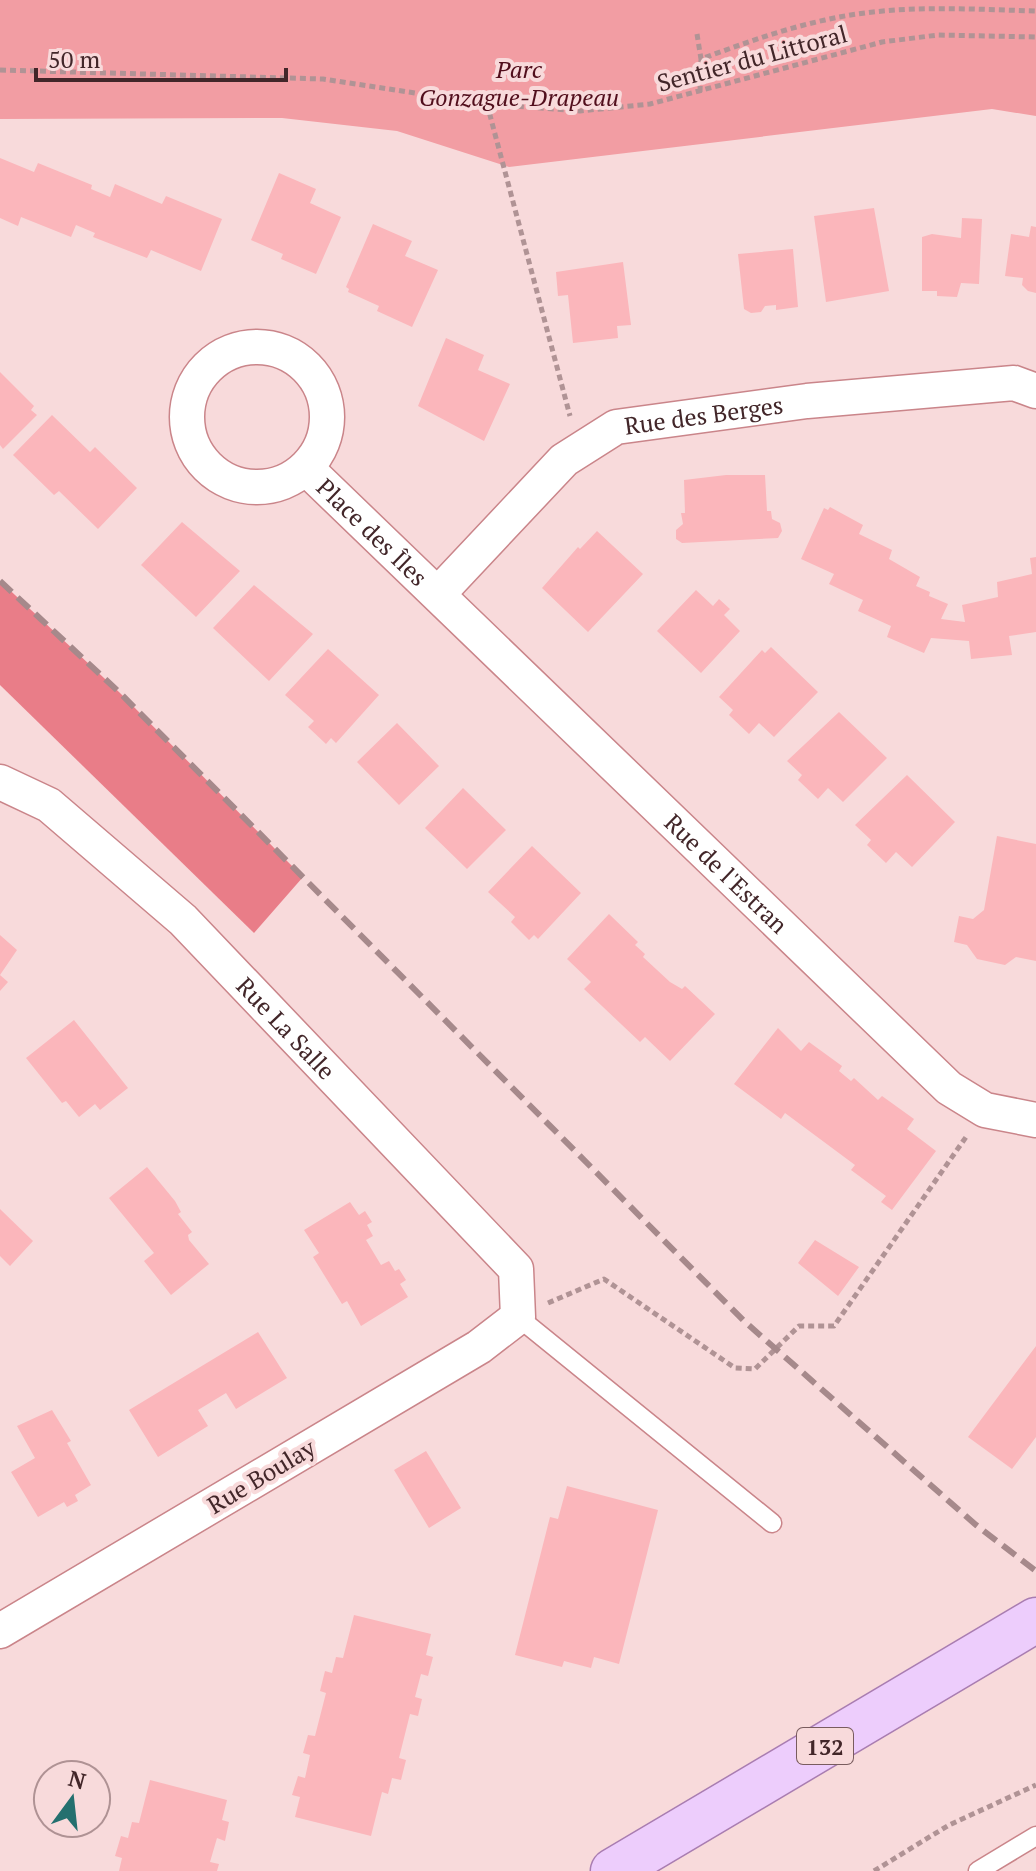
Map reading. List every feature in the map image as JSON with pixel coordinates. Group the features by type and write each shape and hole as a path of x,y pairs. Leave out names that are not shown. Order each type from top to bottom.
{"main road":[{"name":"132","path":"613,1871 1036,1620"}],"street":[{"name":"Place des Îles","path":"257,346 281,351 302,362 318,380 326,402 328,427 320,449 306,468 287,481 266,487 243,486 222,478 205,464 193,445 187,423 188,401 197,380 213,362 234,350 257,346"},
{"name":"Rue des Berges","path":"438,594 564,460 616,427 807,401 1014,383 1036,391"},
{"name":"Place des Îles","path":"306,468 438,594"},
{"name":"Rue de l'Estran","path":"438,594 949,1088 985,1110 1036,1120"},
{"name":"Rue La Salle","path":"0,782 49,805 183,920 516,1269 518,1317"},
{"name":"Rue Boulay","path":"0,1631 479,1347 518,1317"}],"lane":[{"path":"518,1317 772,1523"},
{"path":"978,1871 1036,1836"},
{"path":"1012,1851 1036,1855"}],"path":[{"path":"701,59 762,37 827,19 892,10 1036,11"},
{"path":"697,34 701,59 700,92"},
{"name":"Sentier du Littoral","path":"0,70 323,79 487,104 580,111 650,104 835,52 882,42 938,35 1036,37"},
{"path":"487,104 580,450"},
{"path":"518,1317 604,1279 735,1368 755,1369 799,1326 834,1326 985,1110"},
{"path":"874,1871 949,1825 1036,1785"}],"green space":[{"name":"Parc Gonzague-Drapeau","path":"0,0 1036,0 1036,116 992,109 509,167 397,131 282,118 0,119"}],"shaded area":[{"path":"0,581 119,692 303,877 254,933 0,685"}],"building":[{"path":"0,158 34,172 38,163 92,185 91,189 110,197 115,184 162,204 166,196 222,219 201,271 151,250 147,258 93,237 95,233 76,225 71,237 21,217 18,226 0,218"},
{"path":"279,173 316,189 310,203 341,217 316,274 281,259 283,254 251,240"},
{"path":"874,208 889,291 826,302 814,216"},
{"path":"962,218 982,219 979,284 961,283 957,297 937,296 937,291 922,291 922,237 932,234 961,238"},
{"path":"373,224 412,241 405,256 438,270 412,327 377,311 379,306 348,292 346,287"},
{"path":"1031,226 1036,227 1036,293 1022,285 1023,278 1005,276 1011,234 1029,237"},
{"path":"793,249 798,307 776,310 776,305 765,306 761,312 751,313 744,309 738,254"},
{"path":"623,262 631,325 617,326 618,338 573,343 568,295 558,296 556,272"},
{"path":"446,338 484,355 478,370 510,384 484,441 418,406"},
{"path":"0,372 34,406 31,410 37,415 3,449 0,445"},
{"path":"52,415 90,452 95,447 137,488 98,529 59,491 54,495 13,455"},
{"path":"726,475 765,475 767,511 771,511 772,519 780,523 782,531 778,538 682,543 676,539 676,530 683,524 681,513 685,513 684,480"},
{"path":"830,507 863,525 859,534 892,550 889,559 920,577 916,586 948,604 941,619 965,622 962,605 998,597 997,582 1032,574 1030,558 1036,557 1036,632 1009,636 1012,655 971,659 969,641 931,638 924,653 887,637 891,626 858,611 863,600 829,584 834,574 801,559 824,508 828,510"},
{"path":"182,522 240,571 196,617 141,565"},
{"path":"597,531 643,574 588,632 542,588 578,547 580,549"},
{"path":"254,585 313,634 269,681 213,628"},
{"path":"696,590 713,606 719,599 730,609 724,615 740,631 701,673 657,631"},
{"path":"771,647 818,692 774,737 759,723 749,734 729,715 733,710 719,697 762,650 765,653"},
{"path":"328,649 379,695 336,743 331,738 326,744 308,727 314,721 285,695"},
{"path":"839,712 887,758 843,802 828,788 818,799 798,780 802,775 787,761"},
{"path":"397,723 439,766 399,805 357,762"},
{"path":"907,775 955,822 912,867 896,852 886,863 867,845 871,840 855,825"},
{"path":"463,788 506,830 467,869 425,828"},
{"path":"997,836 1036,844 1036,961 1016,957 1005,965 977,959 967,945 954,942 959,916 973,919 984,910"},
{"path":"532,846 581,893 538,939 534,935 529,940 511,922 515,917 488,892"},
{"path":"609,914 638,942 635,945 645,954 643,957 670,982 682,989 685,986 715,1014 670,1061 645,1037 640,1042 584,989 591,982 567,959"},
{"path":"0,935 17,950 0,975"},
{"path":"0,975 8,982 0,991"},
{"path":"74,1020 128,1088 100,1110 95,1104 79,1117 66,1101 62,1103 26,1058"},
{"path":"778,1028 801,1051 809,1042 842,1066 839,1071 851,1081 854,1078 878,1100 882,1096 914,1119 907,1129 936,1151 892,1210 881,1202 886,1196 851,1170 855,1165 785,1113 781,1119 734,1084"},
{"path":"147,1167 175,1201 181,1212 178,1214 192,1232 188,1235 189,1240 209,1264 171,1295 144,1261 154,1253 109,1198"},
{"path":"350,1202 359,1215 365,1211 372,1222 367,1225 373,1236 366,1240 381,1265 389,1261 395,1271 399,1269 406,1280 400,1284 408,1297 361,1326 347,1301 342,1304 313,1257 319,1253 304,1230"},
{"path":"0,1209 33,1241 10,1266 0,1256"},
{"path":"815,1240 859,1267 838,1296 798,1263"},
{"path":"258,1332 287,1378 236,1409 226,1393 198,1410 208,1426 158,1457 129,1410"},
{"path":"1036,1346 1036,1437 1012,1469 968,1437"},
{"path":"52,1410 71,1441 67,1443 91,1485 75,1495 78,1501 67,1507 64,1502 38,1517 11,1472 35,1458 17,1426"},
{"path":"426,1451 461,1508 429,1528 394,1470"},
{"path":"567,1486 658,1510 619,1664 594,1657 591,1668 564,1661 562,1667 515,1655 550,1517 558,1519"},
{"path":"354,1615 431,1634 426,1655 433,1657 428,1676 421,1674 415,1697 422,1699 418,1716 410,1714 399,1758 406,1760 401,1780 392,1778 388,1794 382,1792 371,1836 295,1817 300,1797 292,1795 298,1776 305,1778 310,1755 303,1753 308,1735 315,1736 326,1693 320,1691 325,1671 332,1673 336,1657 343,1658"},
{"path":"150,1780 227,1800 222,1820 229,1822 225,1841 217,1838 210,1862 219,1864 217,1871 119,1871 122,1858 115,1856 121,1836 128,1838 132,1822 139,1823"}],"railway":[{"path":"0,581 119,692 744,1321 976,1525 1036,1571"}]}
